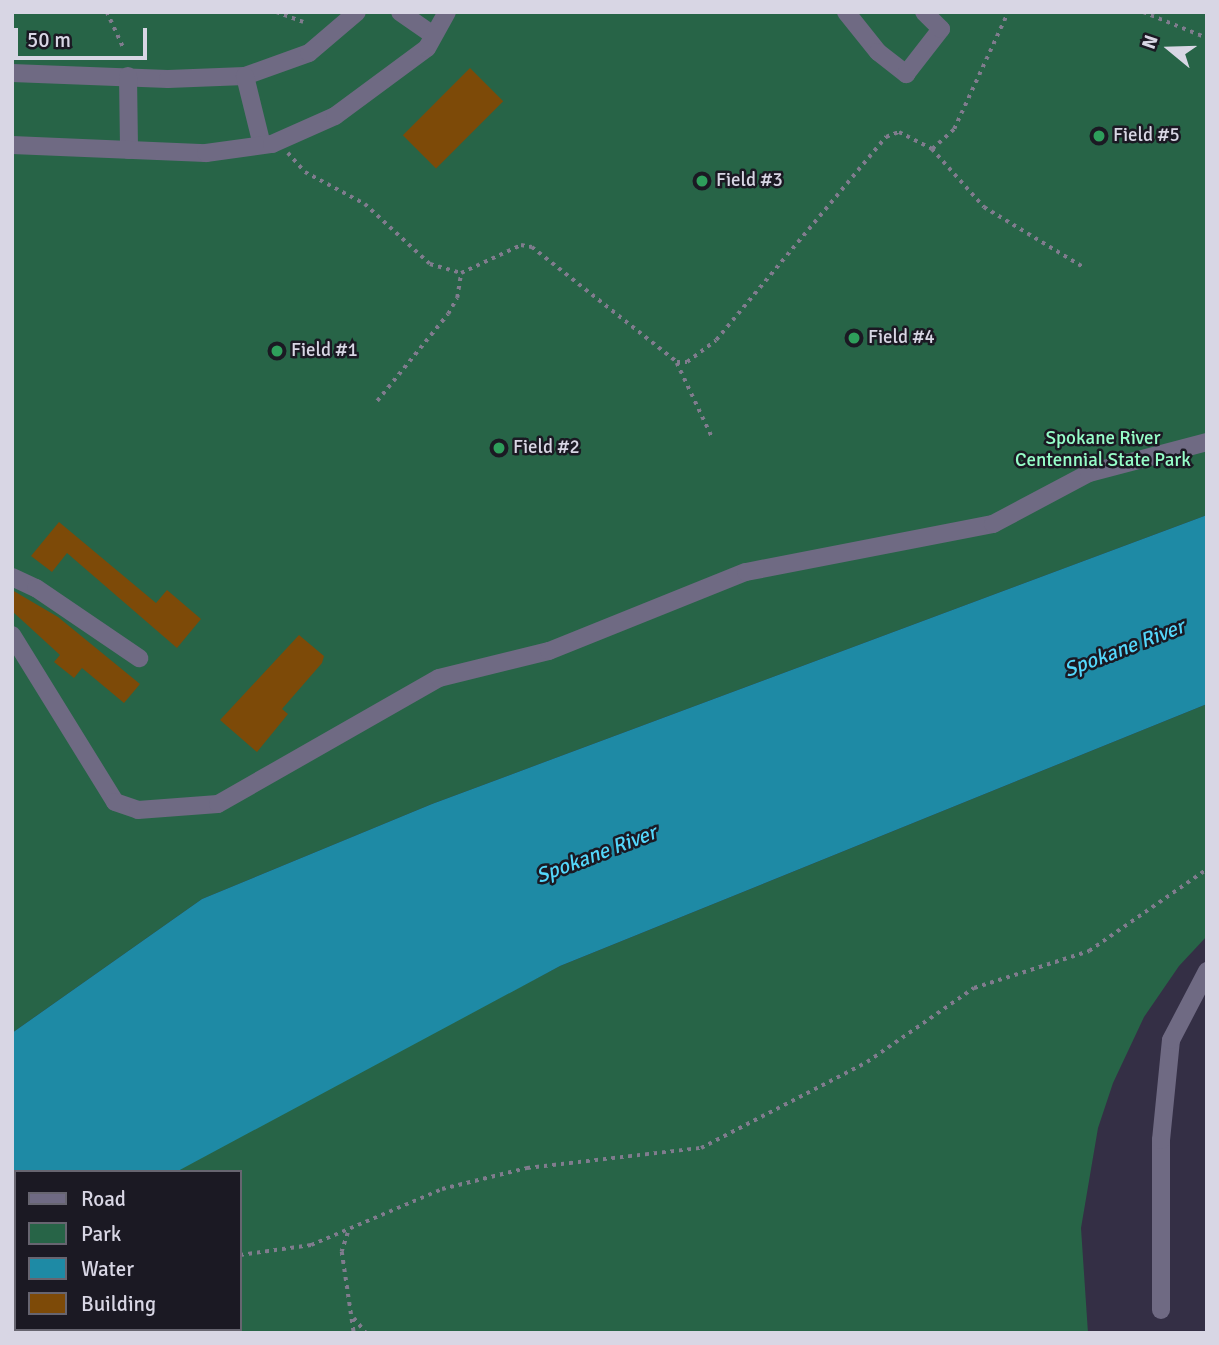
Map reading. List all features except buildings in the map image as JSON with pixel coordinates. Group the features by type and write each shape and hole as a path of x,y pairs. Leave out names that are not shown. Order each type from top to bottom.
{"lane":[{"path":"12,73 245,76 309,53 357,12"},
{"path":"400,12 433,35"},
{"path":"12,145 206,153 262,145 282,139 335,116 427,48 447,12"},
{"path":"846,12 878,52 906,74 942,29 924,12"},
{"path":"128,76 129,150"},
{"path":"245,76 262,145"},
{"path":"12,635 115,802 138,810 218,804 439,678 549,651 746,572 993,524 1089,473 1207,442"},
{"path":"12,577 36,588 139,658"},
{"path":"1161,1310 1161,1140 1171,1040 1207,971"}],"path":[{"path":"107,12 124,49"},
{"path":"276,12 303,22"},
{"path":"932,149 954,129 1008,12"},
{"path":"1143,12 1207,38"},
{"path":"677,362 687,362 716,340 886,137 899,132 932,149 984,207 1083,267"},
{"path":"282,139 292,161 305,172 365,204 429,264 461,272 521,245 532,247 677,362 712,437"},
{"path":"377,401 448,314 457,298 461,272"},
{"path":"242,1255 311,1245 348,1233 442,1189 527,1168 701,1149 867,1062 974,988 1088,951 1207,869"},
{"path":"348,1233 342,1252 354,1318 354,1333"},
{"path":"354,1318 366,1333"}],"green space":[{"name":"Spokane River Centennial State Park","path":"12,12 1207,12 1207,515 432,804 202,899 12,1033"},
{"path":"1207,704 1207,936 1179,966 1144,1017 1113,1083 1098,1128 1081,1228 1088,1333 18,1333 242,1331 242,1170 178,1170 187,1162 560,966"}],"water":[{"name":"Spokane River","path":"1207,515 1207,704 560,966 180,1170 14,1170 16,1331 12,1333 12,1033 202,899 432,804"}],"place":[{"name":"Field #5","path":"1099,136"},
{"name":"Field #3","path":"702,181"},
{"name":"Field #4","path":"854,338"},
{"name":"Field #1","path":"277,351"},
{"name":"Field #2","path":"499,448"}]}
